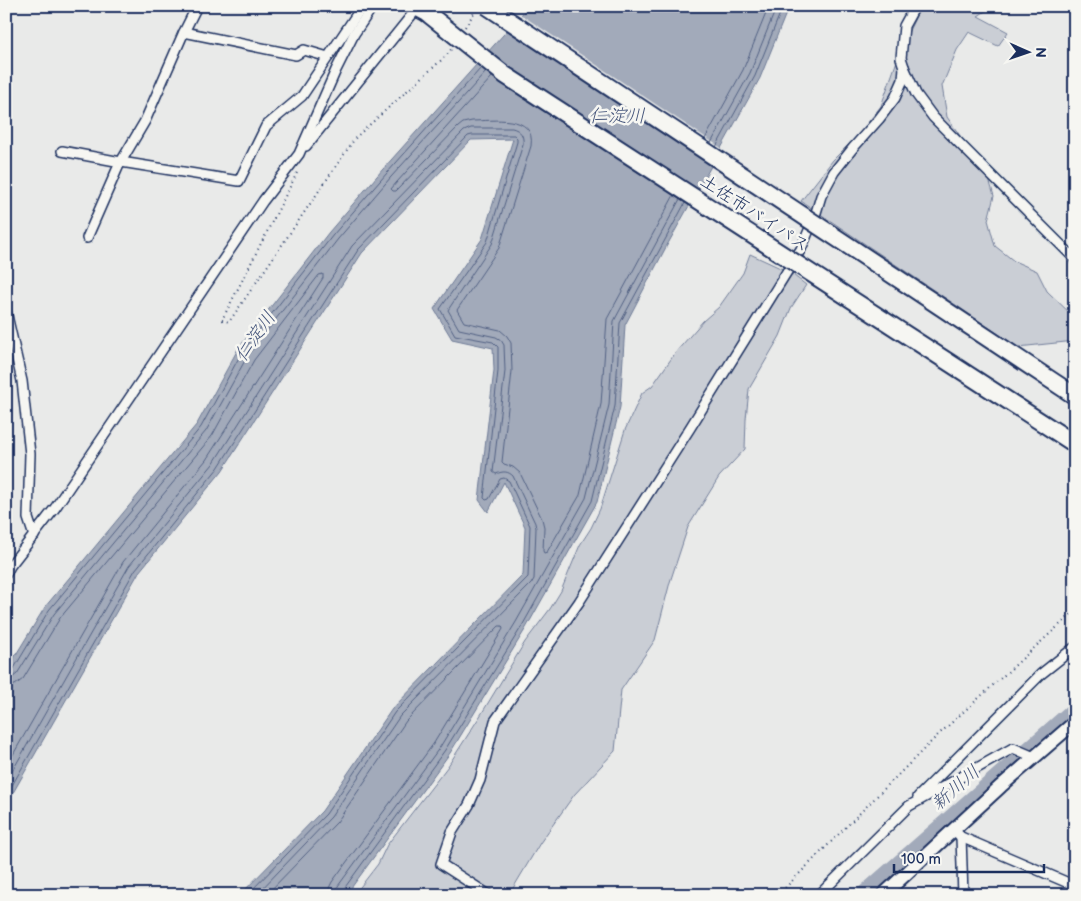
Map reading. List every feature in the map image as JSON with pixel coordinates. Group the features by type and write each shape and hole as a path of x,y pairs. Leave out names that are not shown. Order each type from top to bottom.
{"highway":[{"name":"土佐市バイパス","path":"487,6 1075,396"},
{"name":"土佐市バイパス","path":"420,8 505,75 1075,444"}],"main road":[{"path":"883,895 957,833 1034,757 1075,722"}],"street":[{"path":"87,238 121,162 144,121 197,6"},
{"path":"62,150 121,162 239,181 266,126 302,96 360,12 373,6"},
{"path":"915,6 904,26 901,58 916,94 933,117 1075,258"},
{"path":"7,568 56,508 263,201 420,8"},
{"path":"298,156 354,34 360,12"},
{"path":"184,32 296,56 304,50 328,57"},
{"path":"489,895 441,864 452,832 469,805 480,780 495,721 579,602 695,420 801,250 821,196 834,172 895,98 903,80 904,67"},
{"path":"6,311 23,390 30,454 28,518 34,536"},
{"path":"819,895 1041,674 1075,647"},
{"path":"911,805 1013,748 1034,757"},
{"path":"963,895 957,833 1075,885"}],"path":[{"path":"463,31 478,6"},
{"path":"298,156 303,162 222,320 229,322 356,137 447,55 453,47"},
{"path":"778,895 938,735 1075,610"}],"shaded area":[{"path":"921,6 993,6 978,16 1008,32 998,46 969,32 957,50 942,86 947,117 988,176 994,196 988,220 995,246 1014,261 1037,271 1047,291 1074,317 1075,341 1018,347 801,201 833,160 860,133 881,106 904,41"},
{"path":"750,254 789,272 806,285 791,308 780,336 749,389 745,449 719,477 688,527 670,582 655,640 621,690 615,751 574,795 540,843 509,895 354,895 378,864 387,845 448,766 525,642 561,591 580,545 600,509 625,430 642,393 652,386 676,352 703,321 719,307 743,273"}],"water":[{"name":"仁淀川","path":"529,6 789,6 760,78 625,325 620,407 597,502 526,628 450,753 346,895 240,895 322,811 392,709 523,575 525,527 504,482 488,512 479,500 494,370 493,348 452,339 434,309 482,239 513,139 471,140 362,253 222,471 139,572 6,807 6,671 45,607 197,424 238,349 329,232"}],"pier":[{"path":"520,14 723,149 715,165 508,27"}],"waterway":[{"name":"新川川","path":"864,895 1075,710"}]}
